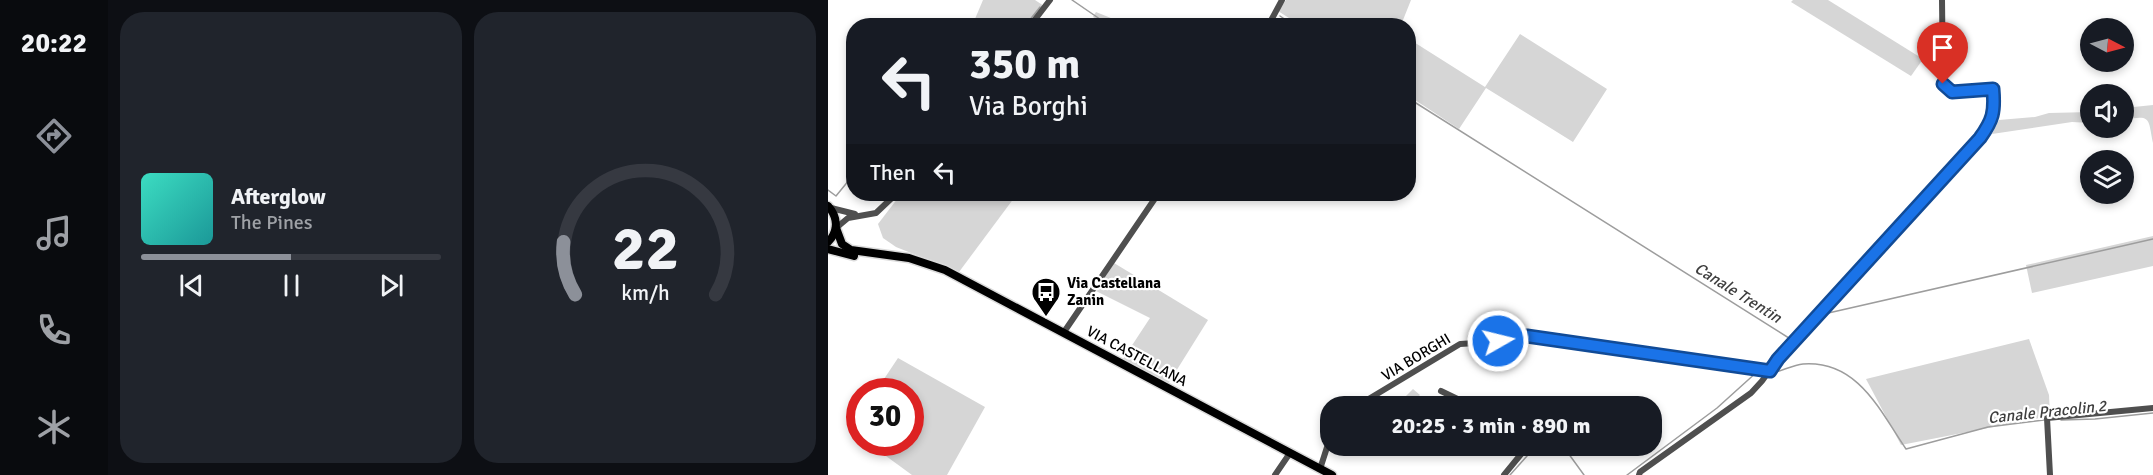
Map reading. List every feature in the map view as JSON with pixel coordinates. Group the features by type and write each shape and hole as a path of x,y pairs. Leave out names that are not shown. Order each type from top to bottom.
{"main road":[{"path":"828,242 836,228 835,216 829,206"},
{"name":"VIA CASTELLANA","path":"836,228 841,242 849,249 892,255 924,262 945,270 1332,475"},
{"name":"VIA CASTELLANA","path":"828,249 855,256 892,255"}],"street":[{"path":"1036,18 1050,0"},
{"path":"1272,18 1282,0"},
{"path":"1639,475 1640,472 1751,393 1778,359 1980,138 1991,122 1994,106 1993,89 1952,92 1943,84 1942,0"},
{"path":"836,228 844,220 880,211 889,201"},
{"path":"1064,332 1153,201"},
{"path":"829,206 840,212 862,215"},
{"name":"VIA BORGHI","path":"1374,396 1460,344 1491,342 1514,337 1554,340 1770,371"},
{"path":"1441,391 1451,396"},
{"path":"2050,475 2047,418 2153,408"},
{"path":"1275,475 1290,453"},
{"path":"1320,469 1324,456"},
{"path":"1504,475 1520,456"}],"shaded area":[{"path":"983,0 1035,0 1044,6 1034,18 975,18"},
{"path":"1286,0 1411,0 1404,18 1289,18 1278,11"},
{"path":"1793,0 1828,0 1923,59 1911,76 1791,2"},
{"path":"1096,12 1111,18 1095,18 1093,17"},
{"path":"1520,34 1607,89 1573,142 1486,88 1459,129 1416,101 1416,43 1485,87"},
{"path":"2153,105 2153,143 2147,120 2134,119 2134,107"},
{"path":"2080,112 2080,122 1992,134 1999,120 2035,117 2049,113"},
{"path":"896,201 1012,201 959,272 896,247 883,238 878,224"},
{"path":"2153,236 2153,266 2032,293 2026,265"},
{"path":"1114,263 1208,320 1168,384 1123,359 1150,318 1096,291"},
{"path":"2029,339 2049,395 2050,416 1901,445 1866,379"},
{"path":"898,358 985,407 947,475 912,475 886,456 924,456 924,378 885,378"},
{"path":"1413,389 1420,395 1419,396 1406,396"}],"waterway":[{"name":"Canale Trentin","path":"1072,0 1098,18"},
{"name":"Canale Trentin","path":"1031,18 1040,7"},
{"name":"Canale Trentin","path":"1416,103 1792,340"},
{"name":"Canale Trentin","path":"828,190 836,196 846,184"},
{"name":"Canale Trentin","path":"1824,314 2153,239"},
{"name":"Canale Pracolin 2","path":"1772,373 1803,364 1822,365 1839,370 1865,391 1906,449 1988,427 2044,420"},
{"name":"Canale Pracolin 2","path":"1627,475 1717,408 1758,371"},
{"name":"Canale Pracolin 2","path":"2061,420 2153,413"},
{"name":"Canale Pracolin 2","path":"1510,475 1527,456"},
{"name":"Canale Pracolin 2","path":"1570,456 1584,475"}],"place":[{"name":"Via Castellana Zanin","path":"1046,318"}],"route":[{"path":"1498,341 1527,336 1770,371 1778,359 1980,138 1991,122 1994,106 1993,89 1952,92 1943,84"}]}
